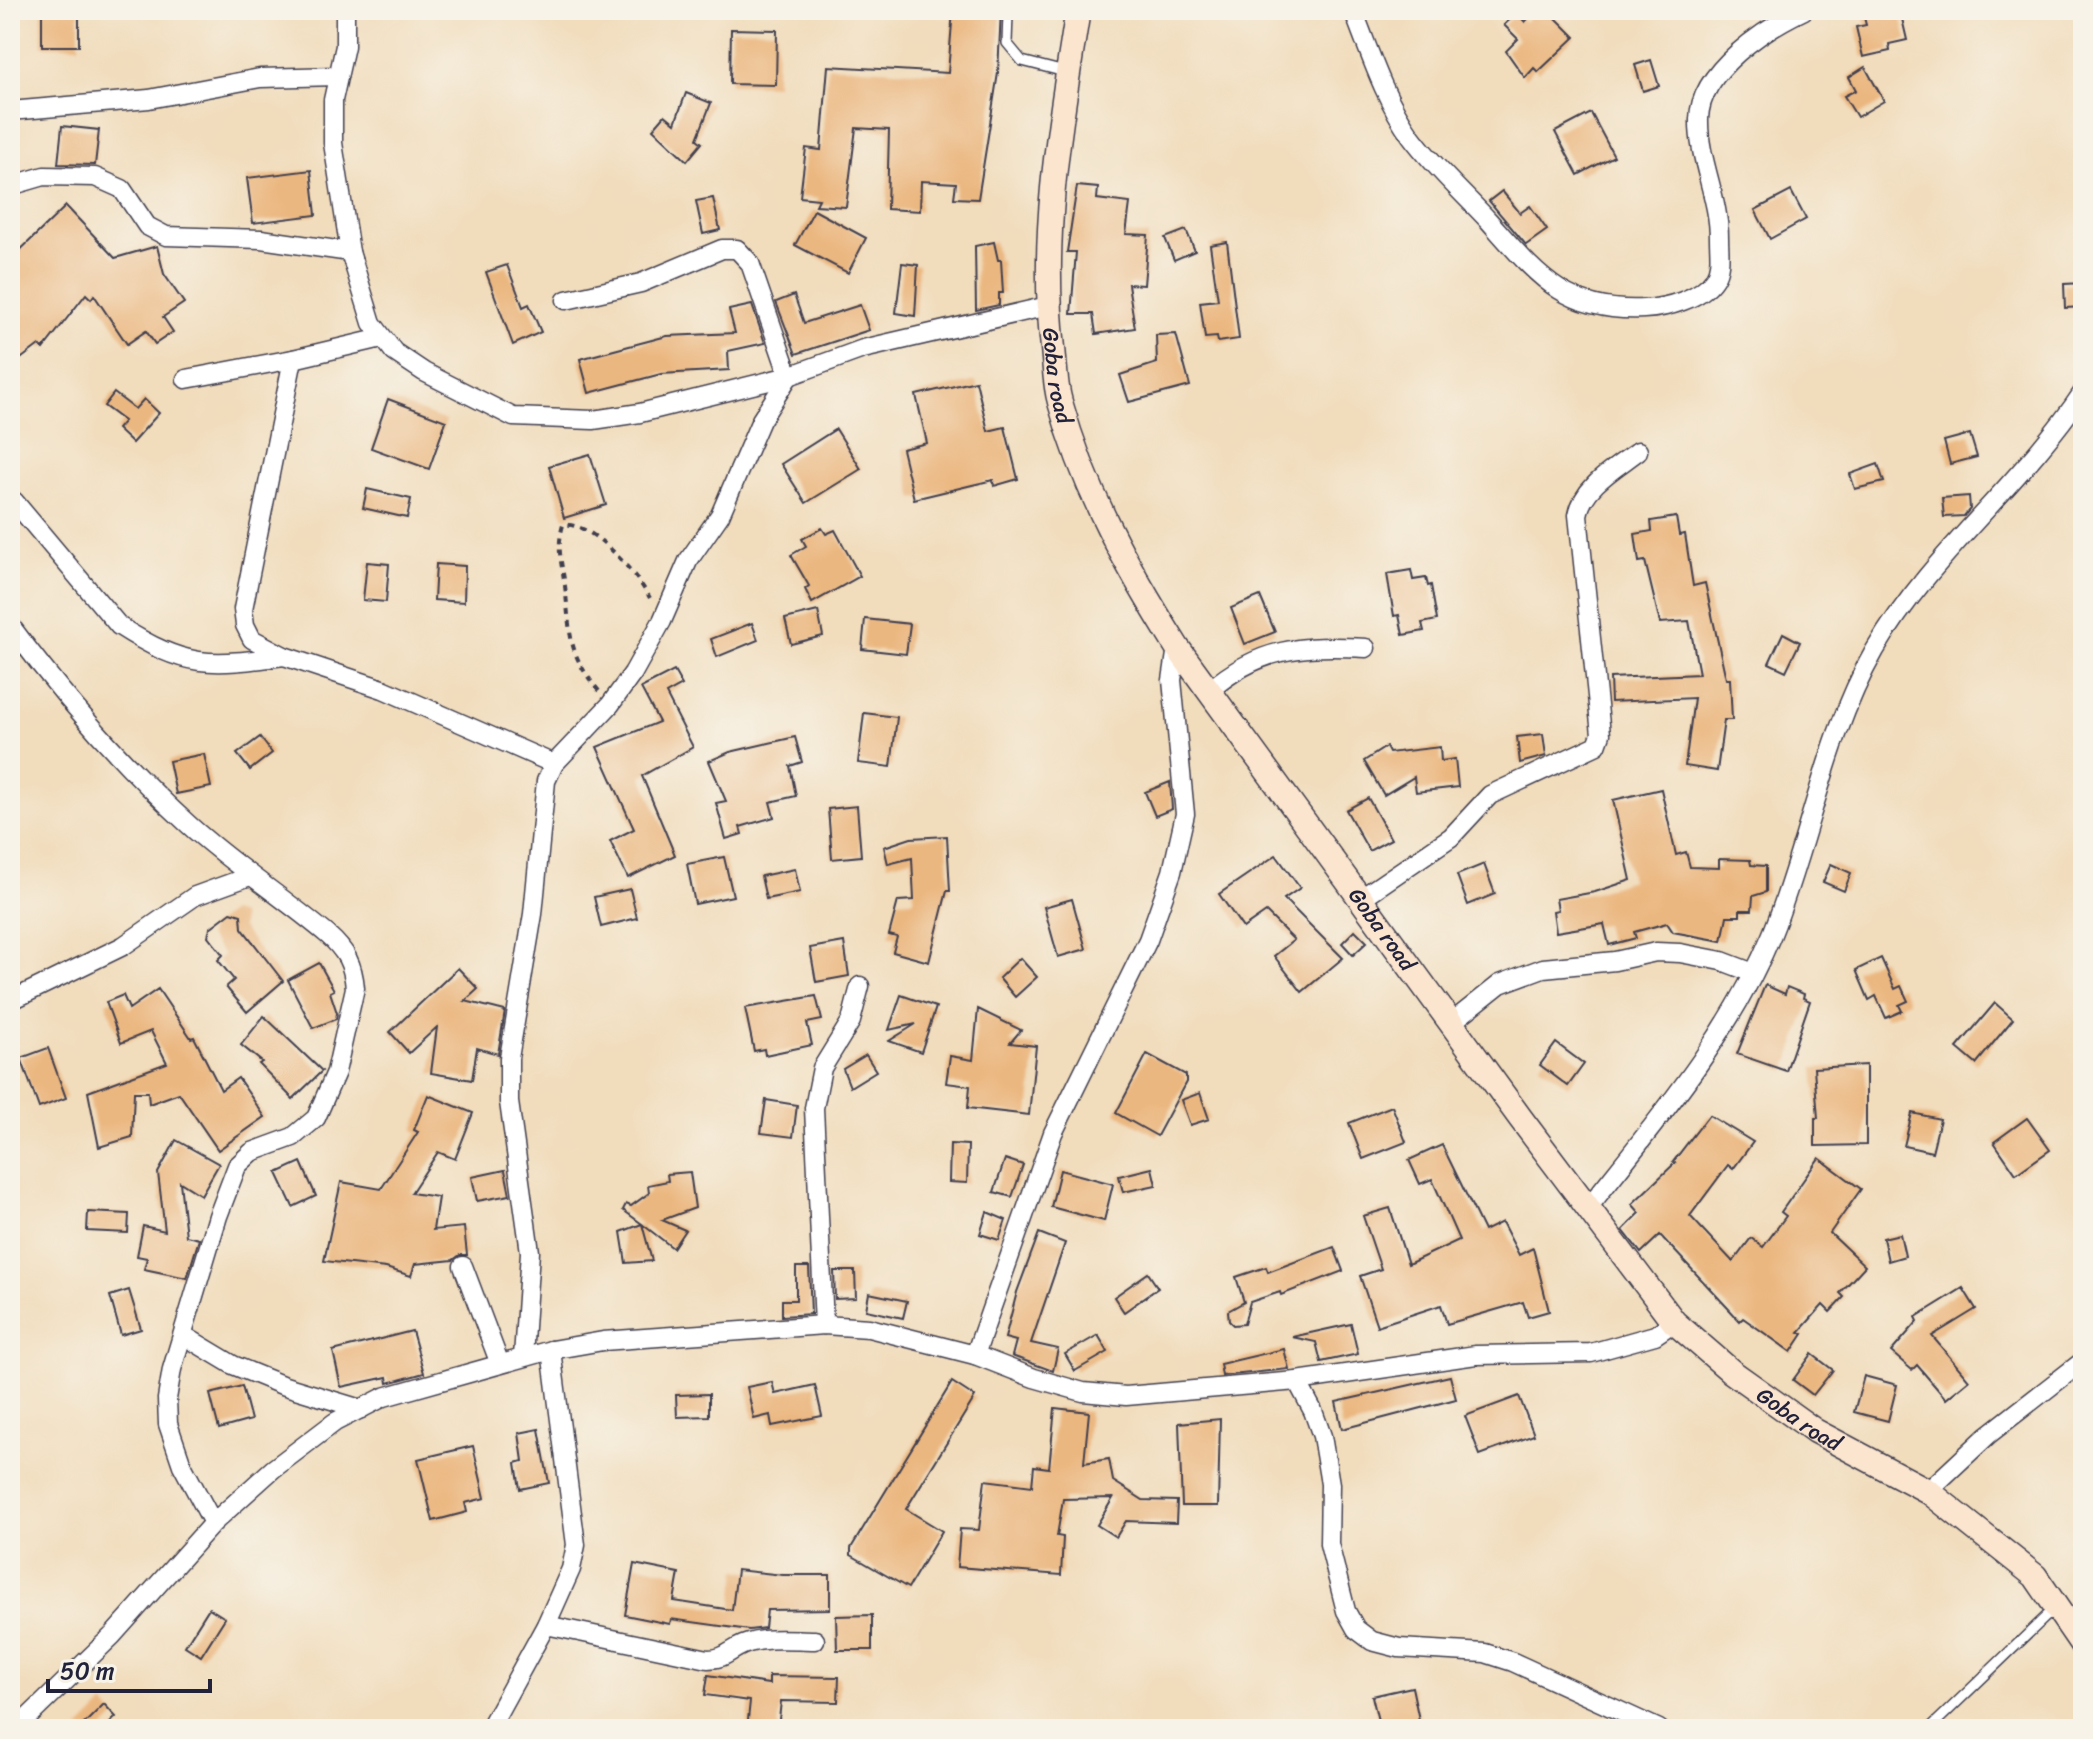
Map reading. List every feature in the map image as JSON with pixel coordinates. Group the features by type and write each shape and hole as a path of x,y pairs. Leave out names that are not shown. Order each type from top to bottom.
{"street":[{"path":"345,10 345,46 337,76 333,143 350,252 372,323 394,352 424,372 513,417 593,420 640,413 789,376 863,349 1048,306"},
{"name":"Goba road","path":"1078,10 1048,241 1048,306 1059,399 1093,501 1128,569 1177,647 1587,1209 1674,1322 1732,1372 1815,1431 1928,1491 2035,1576 2083,1646"},
{"path":"1353,10 1390,100 1427,156 1538,278 1577,300 1623,310 1657,308 1691,297 1712,283 1719,270 1719,215 1699,117 1704,99 1733,57 1771,26 1804,10"},
{"path":"10,111 149,99 260,78 337,76"},
{"path":"10,186 44,176 95,177 122,189 147,226 166,236 261,239 350,252"},
{"path":"566,300 641,283 722,249 737,249 750,263 789,376"},
{"path":"186,379 382,338"},
{"path":"293,359 243,609 245,625 252,639 284,656 383,689 554,764"},
{"path":"523,1357 530,1252 509,1102 509,1058 533,914 544,790 554,764 610,705 662,621 688,561 720,515 761,420 789,376"},
{"path":"1587,1209 1691,1075 1771,936 1834,748 1874,652 1898,615 1938,567 2051,440 2083,392"},
{"path":"1360,899 1451,837 1490,795 1597,745 1601,734 1595,650 1578,515 1580,502 1588,492 1638,451"},
{"path":"14,501 119,626 141,640 188,662 220,665 284,656"},
{"path":"10,625 61,694 125,765 250,876 291,904 343,949 351,962 355,988 336,1072 316,1118 293,1137 252,1152 237,1166 218,1216 167,1399 168,1424 182,1465 213,1523"},
{"path":"1209,691 1233,670 1281,650 1326,646 1366,648"},
{"path":"975,1355 1053,1133 1148,940 1172,872 1185,814 1173,695 1177,647"},
{"path":"10,1001 123,946 195,896 250,876"},
{"path":"1451,1023 1500,984 1543,968 1615,961 1656,952 1707,956 1751,972"},
{"path":"824,1325 814,1108 822,1068 851,1021 860,986"},
{"path":"463,1266 500,1364"},
{"path":"16,1729 112,1636 213,1523 273,1469 335,1422 384,1397 551,1350 603,1341 824,1325 869,1328 975,1355 1034,1378 1083,1392 1126,1396 1297,1381 1476,1355 1591,1353 1655,1335 1674,1322"},
{"path":"183,1335 233,1365 282,1385 361,1409"},
{"path":"489,1729 546,1625 571,1569 576,1545 551,1350"},
{"path":"1928,1491 1988,1435 2083,1361"},
{"path":"1297,1381 1322,1436 1330,1484 1329,1544 1346,1611 1356,1629 1372,1641 1399,1648 1485,1653 1513,1662 1659,1729"},
{"path":"546,1625 708,1659 720,1659 740,1646 761,1641 815,1640"}],"lane":[{"path":"1016,10 1008,14 1007,43 1022,61 1068,73"},
{"path":"1929,1729 1976,1679 2056,1606"}],"path":[{"path":"610,705 587,677 567,630 565,582 557,556 563,525 575,527 624,560 662,621"}],"building":[{"path":"42,10 79,10 79,46 42,46"},
{"path":"953,10 1001,10 998,73 978,199 954,198 956,183 921,181 920,211 887,209 889,130 856,128 846,207 816,205 819,199 800,197 806,148 821,150 828,66 948,73"},
{"path":"1548,10 1575,37 1538,72 1534,68 1525,78 1506,51 1518,39 1504,25 1517,13 1525,22 1534,12 1538,17"},
{"path":"1862,10 1900,10 1907,40 1889,44 1890,51 1863,57 1856,27 1866,25"},
{"path":"731,29 777,30 776,85 730,84"},
{"path":"1651,60 1659,86 1643,91 1635,65"},
{"path":"1865,67 1884,101 1857,117 1844,96 1856,90 1849,77"},
{"path":"686,93 711,103 697,139 702,143 687,161 653,129 665,115 675,123"},
{"path":"1591,113 1614,156 1578,175 1555,132"},
{"path":"62,126 99,130 95,165 58,164"},
{"path":"311,170 316,215 253,223 247,178"},
{"path":"1077,186 1098,188 1097,199 1130,203 1126,234 1148,235 1144,285 1128,284 1135,328 1096,334 1093,314 1071,314 1076,252 1067,252"},
{"path":"1502,191 1520,213 1530,206 1547,230 1526,245 1489,201"},
{"path":"1791,191 1806,219 1770,239 1755,210"},
{"path":"713,198 720,230 703,234 696,201"},
{"path":"66,206 115,258 157,246 164,274 184,303 163,317 173,332 155,344 146,331 127,344 94,295 91,299 86,294 43,349 39,345 10,367 10,260"},
{"path":"814,210 866,238 848,273 795,245"},
{"path":"1186,230 1195,251 1174,260 1165,238"},
{"path":"994,242 998,260 1001,260 1003,293 999,293 999,305 976,310 975,246"},
{"path":"1227,242 1239,339 1218,342 1217,337 1205,338 1200,302 1218,300 1210,245"},
{"path":"902,263 918,265 915,316 896,313"},
{"path":"507,265 523,307 529,304 541,332 513,345 486,272"},
{"path":"2083,283 2083,307 2065,308 2064,284"},
{"path":"794,295 804,323 860,305 869,330 796,354 776,302"},
{"path":"752,305 765,343 728,351 729,370 661,374 589,393 580,359 667,336 735,333 729,310"},
{"path":"1176,334 1190,386 1129,402 1120,375 1157,363 1156,335"},
{"path":"976,381 988,431 1005,427 1018,479 994,486 993,480 914,499 902,449 927,443 916,395"},
{"path":"114,393 135,409 144,399 159,413 132,443 117,429 124,421 104,406"},
{"path":"388,399 446,421 429,469 371,448"},
{"path":"836,429 861,469 806,503 781,464"},
{"path":"1970,434 1977,457 1950,464 1944,441"},
{"path":"590,454 606,505 564,518 549,466"},
{"path":"1878,464 1884,482 1855,489 1850,474"},
{"path":"367,489 411,499 407,518 363,508"},
{"path":"1969,496 1970,509 1964,516 1944,517 1942,498"},
{"path":"1676,517 1679,535 1685,534 1693,586 1705,583 1726,679 1730,679 1732,720 1724,720 1717,771 1685,766 1694,698 1611,702 1610,678 1699,674 1689,621 1660,623 1645,561 1639,562 1635,534 1652,531 1651,521"},
{"path":"822,528 826,534 835,530 860,576 812,603 805,589 809,586 791,555 806,546 802,539"},
{"path":"367,562 389,564 386,602 363,600"},
{"path":"436,564 465,566 464,602 434,600"},
{"path":"1411,570 1413,580 1426,578 1428,586 1431,585 1437,620 1422,623 1424,631 1403,635 1399,615 1394,616 1387,574"},
{"path":"1260,596 1275,632 1245,644 1231,608"},
{"path":"818,611 823,636 791,644 785,619"},
{"path":"865,619 910,624 906,654 862,649"},
{"path":"752,623 758,640 717,657 711,639"},
{"path":"1783,633 1800,642 1786,671 1769,663"},
{"path":"674,671 682,685 666,694 693,747 642,776 675,855 628,878 610,841 634,829 597,747 659,722 641,688"},
{"path":"864,713 897,717 891,767 858,763"},
{"path":"1543,734 1546,756 1520,763 1517,737"},
{"path":"260,737 272,753 250,770 237,754"},
{"path":"795,737 802,762 790,766 796,796 770,802 774,817 740,827 742,834 726,839 716,803 726,801 709,761 730,752"},
{"path":"1386,747 1389,753 1440,747 1441,761 1455,759 1458,787 1416,792 1414,777 1384,795 1364,761"},
{"path":"204,754 211,787 176,794 169,761"},
{"path":"1170,782 1172,809 1155,816 1145,792"},
{"path":"1661,789 1676,855 1686,852 1690,867 1719,868 1719,859 1750,860 1751,865 1766,866 1766,892 1753,896 1752,910 1740,910 1740,916 1727,916 1722,941 1673,932 1667,923 1634,932 1636,938 1609,945 1604,924 1556,932 1553,911 1558,910 1556,899 1595,892 1631,880 1613,800"},
{"path":"1368,798 1391,839 1369,851 1346,810"},
{"path":"857,806 861,856 832,859 828,809"},
{"path":"947,836 950,891 947,891 929,962 893,952 897,937 889,935 898,901 914,900 912,858 888,864 884,847 911,838"},
{"path":"1276,855 1300,888 1284,899 1343,958 1302,992 1274,956 1294,940 1266,912 1243,928 1219,894"},
{"path":"724,857 733,896 695,904 687,864"},
{"path":"1484,864 1495,894 1468,905 1457,875"},
{"path":"1831,864 1851,873 1844,891 1823,882"},
{"path":"795,869 800,892 766,899 761,876"},
{"path":"630,889 637,918 601,927 594,897"},
{"path":"1072,899 1086,949 1058,957 1044,907"},
{"path":"231,912 241,915 242,928 283,981 247,1012 226,987 234,980 218,960 223,955 208,936 210,928"},
{"path":"1355,930 1367,942 1353,955 1342,943"},
{"path":"844,942 849,976 816,982 810,948"},
{"path":"1020,958 1037,977 1015,997 999,978"},
{"path":"1881,958 1895,989 1901,986 1908,1001 1899,1005 1902,1011 1886,1018 1876,996 1869,1000 1856,970"},
{"path":"319,963 334,990 330,992 337,1013 336,1019 313,1028 288,980"},
{"path":"458,968 478,989 465,1001 505,1011 498,1054 477,1048 472,1080 431,1073 437,1027 409,1053 390,1032"},
{"path":"1765,985 1785,994 1787,987 1804,994 1803,998 1810,1001 1786,1071 1737,1054"},
{"path":"158,989 191,1038 194,1037 221,1090 238,1078 265,1117 218,1150 179,1093 149,1104 148,1092 134,1092 132,1137 99,1147 88,1092 167,1063 151,1031 121,1043 106,1002 123,995 129,1009"},
{"path":"901,995 936,1007 921,1052 889,1041 916,1024 889,1030"},
{"path":"816,996 822,1020 807,1023 812,1045 765,1055 764,1049 754,1051 745,1008"},
{"path":"1995,1003 2013,1019 1976,1064 1957,1048"},
{"path":"978,1009 1021,1030 1010,1043 1036,1046 1029,1115 968,1108 970,1086 946,1083 950,1056 973,1060"},
{"path":"264,1016 322,1071 293,1099 259,1064 262,1062 241,1045"},
{"path":"1556,1043 1584,1064 1568,1086 1540,1065"},
{"path":"48,1048 66,1098 39,1108 21,1058"},
{"path":"1147,1054 1186,1075 1186,1082 1157,1136 1116,1113"},
{"path":"866,1055 876,1071 850,1087 843,1069"},
{"path":"1866,1065 1866,1145 1815,1146 1815,1118 1818,1118 1814,1068"},
{"path":"1200,1093 1209,1119 1190,1125 1181,1100"},
{"path":"428,1095 473,1113 455,1159 438,1152 411,1193 438,1197 433,1230 464,1227 467,1255 453,1260 415,1264 411,1276 386,1268 324,1261 341,1182 381,1189 418,1132 414,1130"},
{"path":"766,1100 797,1105 793,1137 761,1133"},
{"path":"1392,1106 1406,1142 1363,1159 1349,1123"},
{"path":"1912,1113 1940,1119 1932,1152 1904,1146"},
{"path":"1709,1115 1753,1142 1733,1169 1728,1165 1690,1216 1733,1262 1751,1238 1763,1247 1786,1216 1781,1212 1819,1158 1861,1189 1830,1233 1865,1266 1840,1293 1844,1297 1830,1312 1823,1305 1799,1332 1803,1334 1791,1352 1743,1318 1740,1321 1660,1235 1641,1253 1623,1230 1640,1213 1632,1204 1675,1163"},
{"path":"2027,1118 2050,1150 2016,1174 1994,1142"},
{"path":"176,1140 219,1164 201,1195 180,1182 186,1236 199,1239 187,1278 144,1269 147,1258 137,1256 143,1226 165,1231 158,1173"},
{"path":"950,1144 968,1145 967,1183 949,1182"},
{"path":"1442,1145 1484,1231 1502,1222 1519,1255 1533,1248 1549,1311 1528,1317 1523,1302 1447,1324 1441,1305 1377,1326 1360,1276 1381,1269 1363,1216 1390,1208 1408,1264 1459,1240 1432,1179 1420,1184 1409,1160"},
{"path":"1005,1159 1023,1165 1012,1197 994,1192"},
{"path":"301,1162 316,1196 293,1207 277,1173"},
{"path":"1152,1168 1156,1185 1123,1192 1119,1176"},
{"path":"505,1170 510,1195 477,1201 472,1177"},
{"path":"1060,1170 1113,1184 1104,1221 1051,1207"},
{"path":"690,1172 695,1208 662,1220 685,1230 673,1248 623,1210 626,1204 631,1206 649,1193 648,1185 668,1181 667,1174"},
{"path":"88,1212 129,1214 128,1233 87,1231"},
{"path":"987,1212 1006,1220 999,1240 980,1234"},
{"path":"642,1224 652,1261 626,1263 621,1232"},
{"path":"1039,1233 1065,1243 1031,1343 1058,1349 1053,1371 1012,1356 1016,1341 1005,1338 1017,1292"},
{"path":"1900,1234 1905,1256 1888,1261 1883,1238"},
{"path":"1334,1247 1343,1271 1281,1295 1280,1292 1250,1302 1244,1324 1233,1325 1229,1321 1228,1311 1244,1302 1236,1277 1266,1267 1268,1272"},
{"path":"796,1267 809,1267 811,1314 782,1316 782,1300 796,1300"},
{"path":"834,1271 855,1271 856,1298 835,1299"},
{"path":"1148,1273 1158,1288 1124,1312 1114,1297"},
{"path":"1963,1288 1976,1309 1932,1336 1969,1380 1946,1399 1917,1365 1912,1370 1891,1352 1918,1321 1916,1317"},
{"path":"129,1290 141,1329 121,1335 110,1296"},
{"path":"869,1293 907,1301 903,1318 866,1310"},
{"path":"1351,1324 1358,1354 1321,1362 1316,1342 1292,1337"},
{"path":"412,1331 424,1373 388,1383 387,1377 341,1387 333,1351"},
{"path":"1098,1335 1108,1352 1075,1371 1065,1354"},
{"path":"1284,1349 1289,1369 1222,1376 1220,1364"},
{"path":"1812,1354 1833,1370 1813,1395 1793,1380"},
{"path":"1450,1376 1456,1399 1342,1429 1336,1402"},
{"path":"1864,1376 1897,1385 1888,1421 1854,1412"},
{"path":"772,1382 775,1394 815,1385 822,1416 772,1426 770,1415 754,1419 747,1387"},
{"path":"952,1382 975,1397 906,1509 942,1531 908,1588 851,1555 851,1548"},
{"path":"242,1386 251,1420 219,1429 210,1394"},
{"path":"709,1394 709,1416 677,1417 676,1395"},
{"path":"1519,1396 1534,1435 1480,1455 1465,1416"},
{"path":"1055,1408 1089,1412 1084,1463 1109,1459 1113,1481 1143,1500 1177,1501 1176,1523 1126,1521 1116,1537 1097,1525 1113,1498 1063,1499 1057,1536 1063,1537 1061,1575 957,1567 960,1529 979,1530 985,1480 1032,1486 1034,1466 1049,1468"},
{"path":"1220,1419 1218,1506 1182,1506 1179,1423"},
{"path":"539,1429 549,1483 520,1489 516,1463 523,1461 519,1433"},
{"path":"473,1446 485,1498 465,1503 467,1512 433,1521 418,1459"},
{"path":"634,1564 679,1573 674,1601 732,1610 737,1570 783,1575 830,1575 830,1609 767,1610 765,1628 749,1630 671,1619 670,1624 625,1615"},
{"path":"209,1608 225,1618 201,1656 185,1646"},
{"path":"872,1615 872,1650 837,1650 836,1616"},
{"path":"708,1675 769,1684 769,1676 839,1677 838,1702 781,1701 778,1729 747,1729 750,1701 705,1695"},
{"path":"1412,1687 1421,1729 1380,1729 1372,1696"},
{"path":"104,1704 116,1717 104,1729 79,1729"}]}
